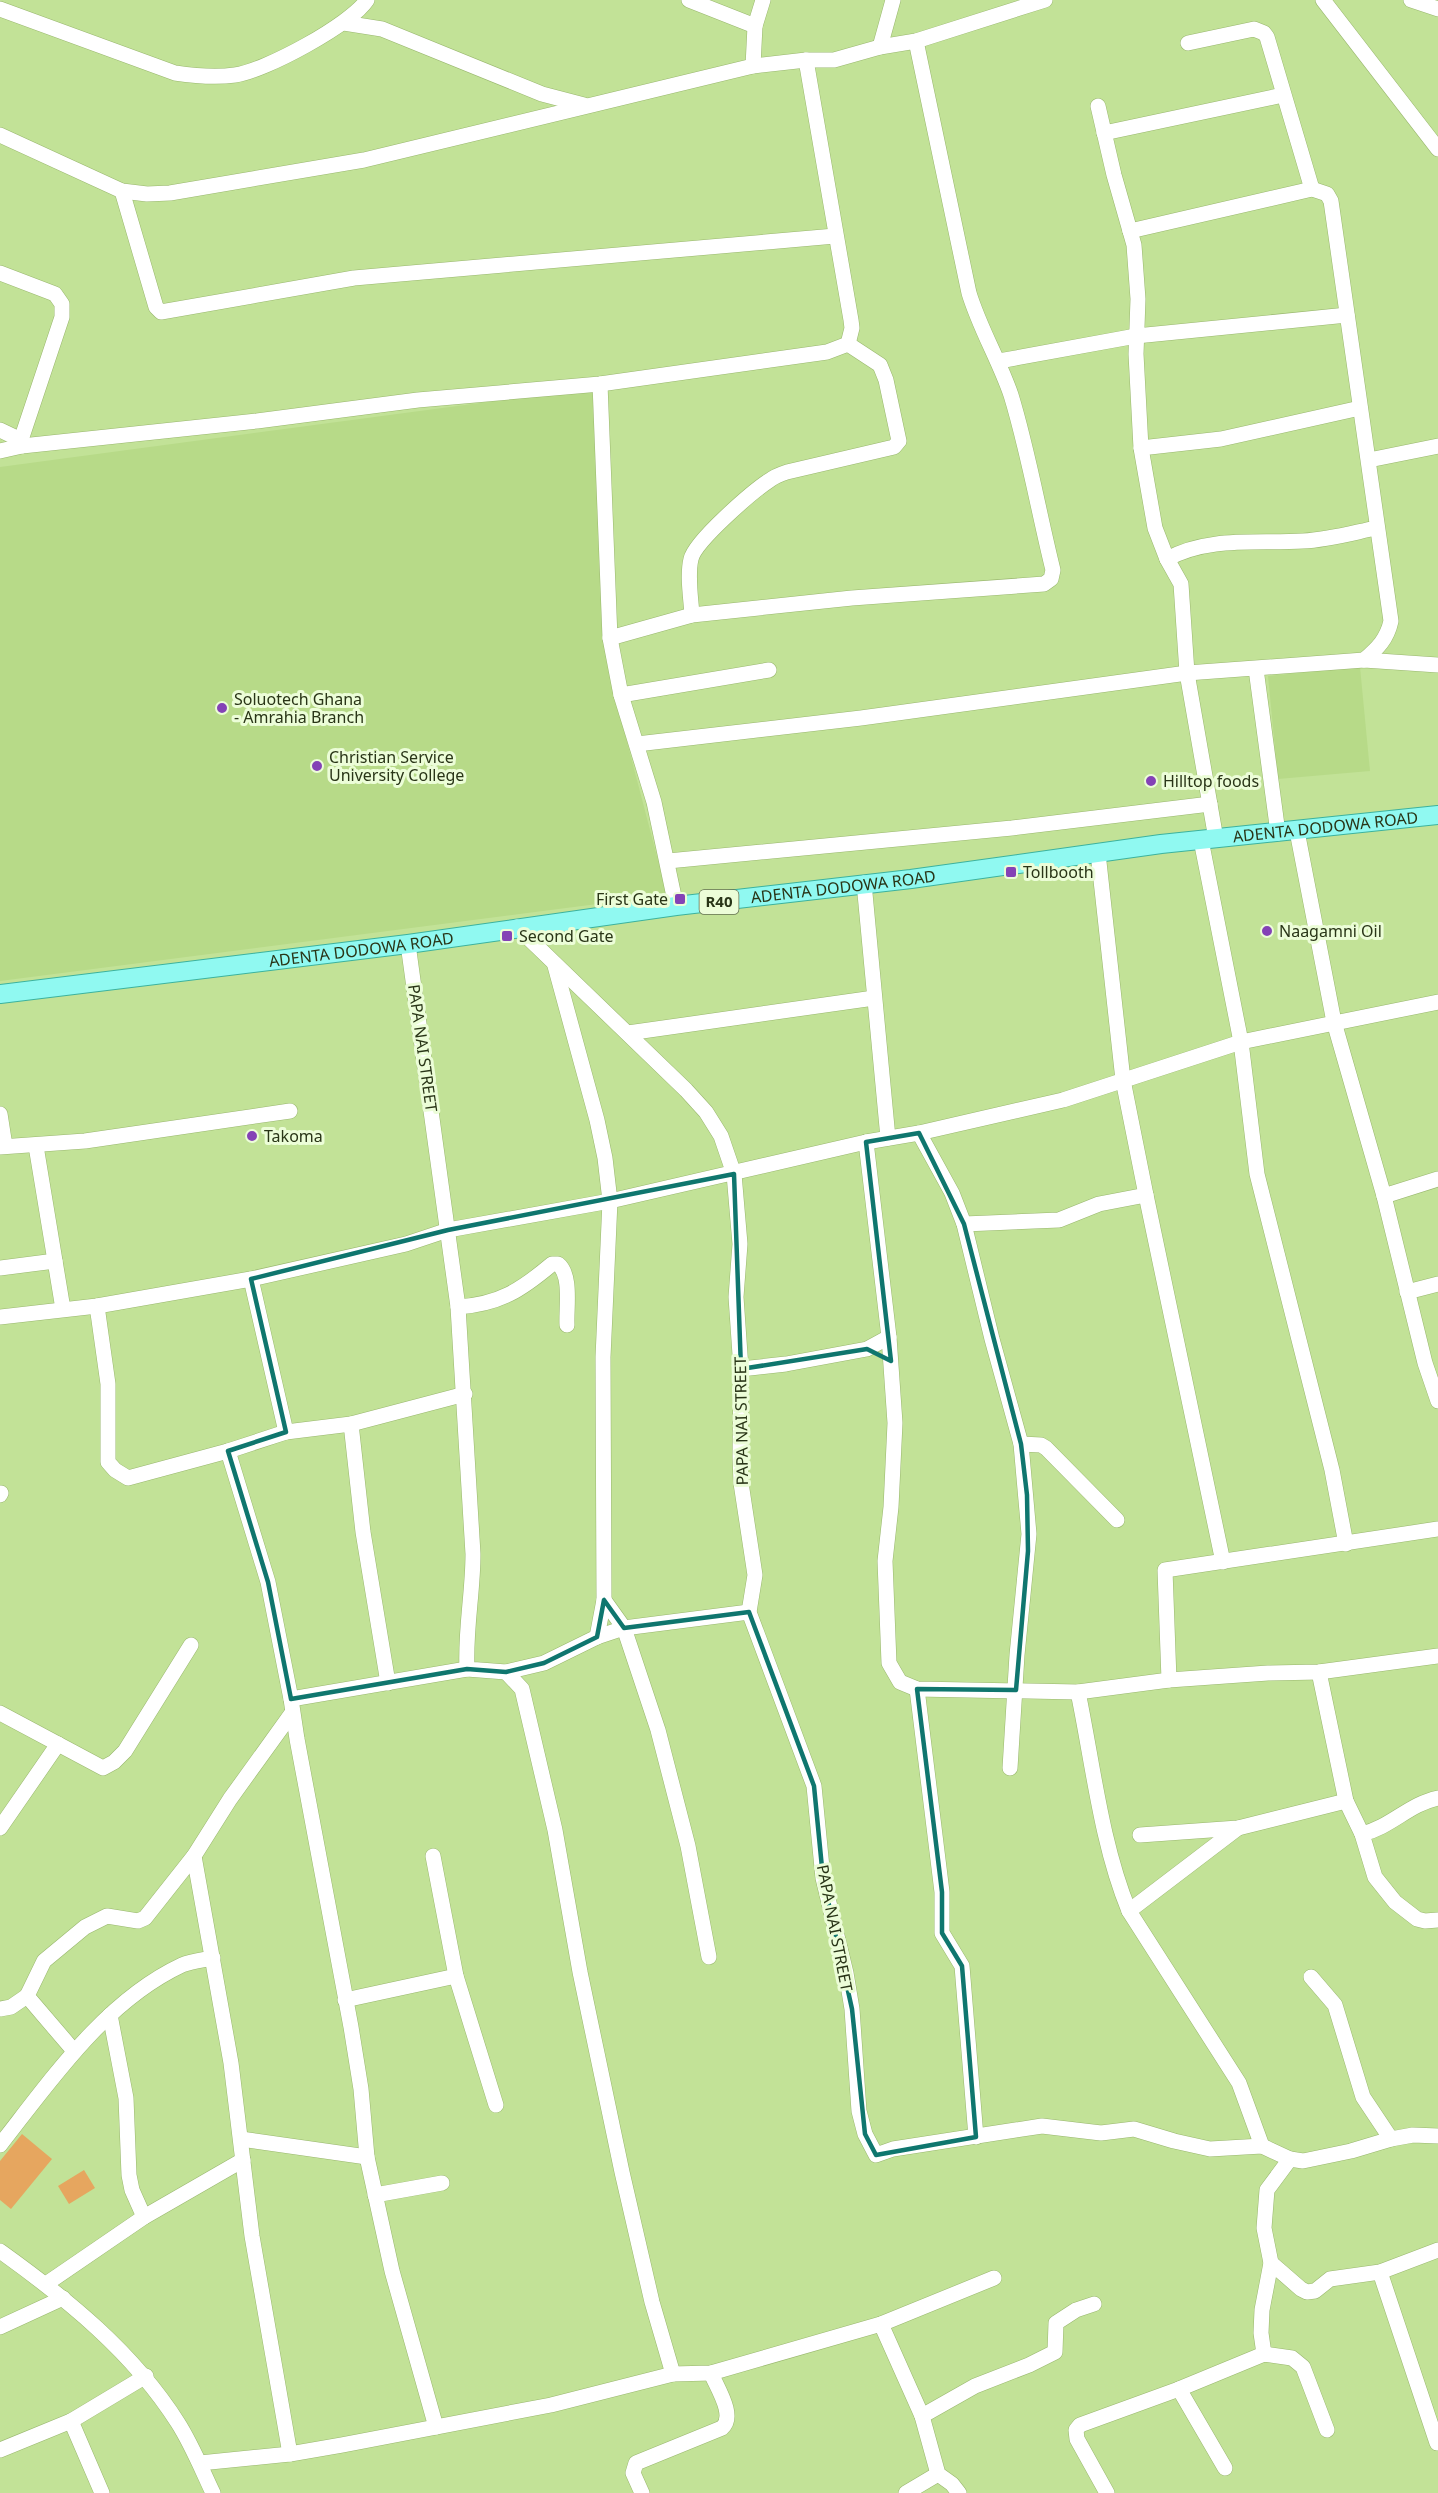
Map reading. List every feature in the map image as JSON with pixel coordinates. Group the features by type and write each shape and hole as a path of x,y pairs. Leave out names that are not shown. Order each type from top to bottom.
{"main road":[{"name":"ADENTA DODOWA ROAD","path":"0,994 408,944 676,906 1208,839 1438,815"}],"street":[{"path":"689,0 755,26"},
{"path":"753,66 755,26 763,0"},
{"path":"880,47 892,0"},
{"path":"1323,0 1438,149"},
{"path":"1411,0 1438,9"},
{"path":"0,9 175,73 202,77 237,75 295,51 344,23 363,1 382,29"},
{"path":"0,135 122,191 147,194 170,193 364,160 753,66 806,60 834,60 880,47 916,41 1037,1"},
{"path":"344,23 382,29 542,94 586,105"},
{"path":"1188,43 1254,29 1264,33 1312,189"},
{"path":"610,638 692,615 852,598 1044,584 1051,579 1053,570 1012,399 999,362 982,333 969,293 916,41"},
{"path":"806,60 852,328 848,344"},
{"path":"542,94 543,116"},
{"path":"1104,134 1283,95"},
{"path":"1098,106 1130,231 1137,268 1136,336 1141,448 1155,528 1167,559 1181,584 1187,673 1210,804 1208,839 1241,1042 1257,1174 1332,1470 1346,1544"},
{"path":"1130,231 1312,189 1327,194 1331,201 1391,621 1389,633 1382,644 1364,660"},
{"path":"122,191 156,307 161,312 354,278 835,236"},
{"path":"0,273 55,294 62,304 62,317 21,443"},
{"path":"999,362 1136,336 1347,315"},
{"path":"692,615 690,571 694,551 760,487 772,478 787,472 894,447 899,441 886,380 880,365 848,344"},
{"path":"0,452 21,443 257,421 418,400 600,384 827,352 848,344"},
{"path":"600,384 610,638 621,695 654,801 676,906"},
{"path":"1141,448 1221,440 1360,408"},
{"path":"0,430 21,443"},
{"path":"1369,460 1438,446"},
{"path":"1167,559 1182,551 1223,543 1324,539 1376,528"},
{"path":"636,744 861,718 1187,673 1364,660 1438,665"},
{"path":"1256,669 1278,832"},
{"path":"621,695 769,670"},
{"path":"668,861 1012,828 1210,804"},
{"path":"1297,831 1334,1022 1384,1196 1425,1363 1438,1401"},
{"path":"1098,853 1123,1080 1223,1562"},
{"path":"864,883 888,1137"},
{"name":"PAPA NAI STREET","path":"518,927 706,1112 721,1136 734,1174 739,1230 736,1297 741,1369 741,1483 755,1575 749,1612 814,1785 823,1878 846,1973 858,2111 864,2134 876,2155 893,2148 976,2138"},
{"name":"PAPA NAI STREET","path":"408,944 458,1306 473,1554 473,1583 466,1632 467,1669"},
{"path":"554,963 591,1092 605,1158 610,1201 603,1357 604,1600 597,1637"},
{"path":"628,1033 874,998"},
{"path":"0,1317 98,1306 251,1279 406,1244 448,1230 610,1201 888,1137 919,1134 1062,1100 1241,1042 1438,1002"},
{"path":"0,1114 3,1146 36,1146 126,1136 290,1111"},
{"path":"919,1134 952,1193 964,1224 1021,1444 1029,1534 1017,1655 1010,1768"},
{"path":"866,1142 889,1337 895,1423 891,1507 885,1561 889,1663 900,1682 917,1689 1078,1692 1169,1680 1319,1672 1438,1656"},
{"path":"36,1146 63,1309"},
{"path":"1384,1196 1438,1179"},
{"path":"964,1224 1059,1220 1099,1204 1146,1195"},
{"path":"0,1268 55,1261"},
{"path":"458,1306 478,1305 507,1297 552,1264 558,1264 563,1268 566,1277 567,1325"},
{"path":"251,1279 286,1432"},
{"path":"1407,1292 1438,1284"},
{"path":"98,1306 108,1384 108,1462 115,1470 128,1478 228,1451 286,1432 351,1424 465,1394"},
{"path":"741,1369 786,1364 867,1349 889,1337"},
{"path":"867,1349 891,1361"},
{"path":"351,1424 363,1532 388,1683"},
{"path":"1021,1444 1041,1445 1046,1448 1117,1520"},
{"path":"228,1451 268,1582 361,2089 367,2157 395,2282 436,2427"},
{"path":"1169,1680 1164,1571 1438,1529"},
{"path":"604,1600 624,1628 658,1730 688,1846 709,1957"},
{"path":"0,2009 11,2007 27,1996 41,1964 73,1935 103,1916 138,1921 145,1918 194,1856 292,1706 388,1683 467,1669 506,1672 544,1663 597,1637 624,1628 749,1612"},
{"path":"0,1713 103,1768 114,1762 125,1751 191,1645"},
{"path":"522,1689 544,1663"},
{"path":"506,1672 522,1689 555,1830 580,1972 622,2172 652,2302 673,2374"},
{"path":"1319,1672 1346,1801 1362,1834 1375,1876 1395,1902 1417,1919 1438,1920"},
{"path":"917,1689 942,1892 942,1933 962,1965 976,2138 1042,2126 1101,2133 1134,2129 1210,2149 1262,2146 1290,2159 1303,2161 1351,2151 1391,2139 1413,2135 1438,2136"},
{"path":"1078,1692 1112,1864 1129,1911 1239,2083 1262,2146"},
{"path":"0,1828 58,1744"},
{"path":"1362,1834 1383,1827 1416,1804 1438,1798"},
{"path":"1140,1835 1238,1828 1346,1801"},
{"path":"1129,1911 1238,1828"},
{"path":"194,1856 231,2063 252,2236 290,2454"},
{"path":"433,1856 456,1976 496,2105"},
{"path":"0,2145 74,2050 110,2015 158,1978 184,1964 213,1958"},
{"path":"345,2000 456,1976"},
{"path":"1311,1977 1335,2005 1363,2097 1391,2139"},
{"path":"27,1996 74,2050"},
{"path":"110,2015 126,2098 129,2175 132,2190 144,2217"},
{"path":"241,2139 367,2157"},
{"path":"1264,2354 1261,2333 1262,2310 1270,2263 1264,2228 1267,2190 1290,2159"},
{"path":"46,2284 144,2217 243,2160"},
{"path":"375,2195 442,2183"},
{"path":"1270,2263 1307,2292 1315,2291 1330,2279 1380,2272 1438,2250"},
{"path":"0,2251 63,2298 121,2350 146,2376 180,2425 213,2493"},
{"path":"1380,2272 1437,2443"},
{"path":"200,2463 290,2454 551,2405 673,2374 711,2373 881,2324 994,2278"},
{"path":"0,2327 63,2298"},
{"path":"922,2416 975,2386 1055,2352 1056,2323 1076,2310 1094,2304"},
{"path":"881,2324 922,2416 938,2474 952,2484 959,2493"},
{"path":"1107,2493 1077,2439 1076,2430 1087,2422 1179,2389 1264,2354 1292,2358 1303,2367 1327,2430"},
{"path":"642,2493 633,2473 636,2463 723,2428 728,2423 728,2415 711,2373"},
{"path":"0,2450 71,2421 146,2376"},
{"path":"1179,2389 1225,2468"},
{"path":"71,2421 102,2493"},
{"path":"906,2493 938,2474"}],"highlighted area":[{"path":"919,1133 964,1224 1021,1444 1027,1495 1028,1551 1016,1690 917,1689 942,1892 942,1933 962,1966 976,2137 876,2155 865,2134 852,2009 823,1878 814,1786 749,1612 624,1628 604,1600 597,1637 544,1663 506,1672 467,1669 291,1699 268,1582 228,1451 286,1432 251,1279 448,1230 734,1174 741,1369 867,1349 891,1361 866,1142"}],"shaded area":[{"name":"Christian Service University College","path":"592,388 608,669 667,895 0,981 0,467"},
{"path":"1360,667 1370,771 1278,779 1268,676"},
{"path":"22,2134 52,2159 11,2209 0,2200 0,2161"},
{"path":"84,2170 95,2188 69,2204 58,2186"}],"place":[{"name":"Soluotech Ghana - Amrahia Branch","path":"222,708"},
{"name":"Christian Service University College","path":"317,766"},
{"name":"Hilltop foods","path":"1151,781"},
{"name":"Tollbooth","path":"1011,872"},
{"name":"First Gate","path":"680,899"},
{"name":"Naagamni Oil","path":"1267,931"},
{"name":"Second Gate","path":"507,936"},
{"name":"Takoma","path":"252,1136"}]}
